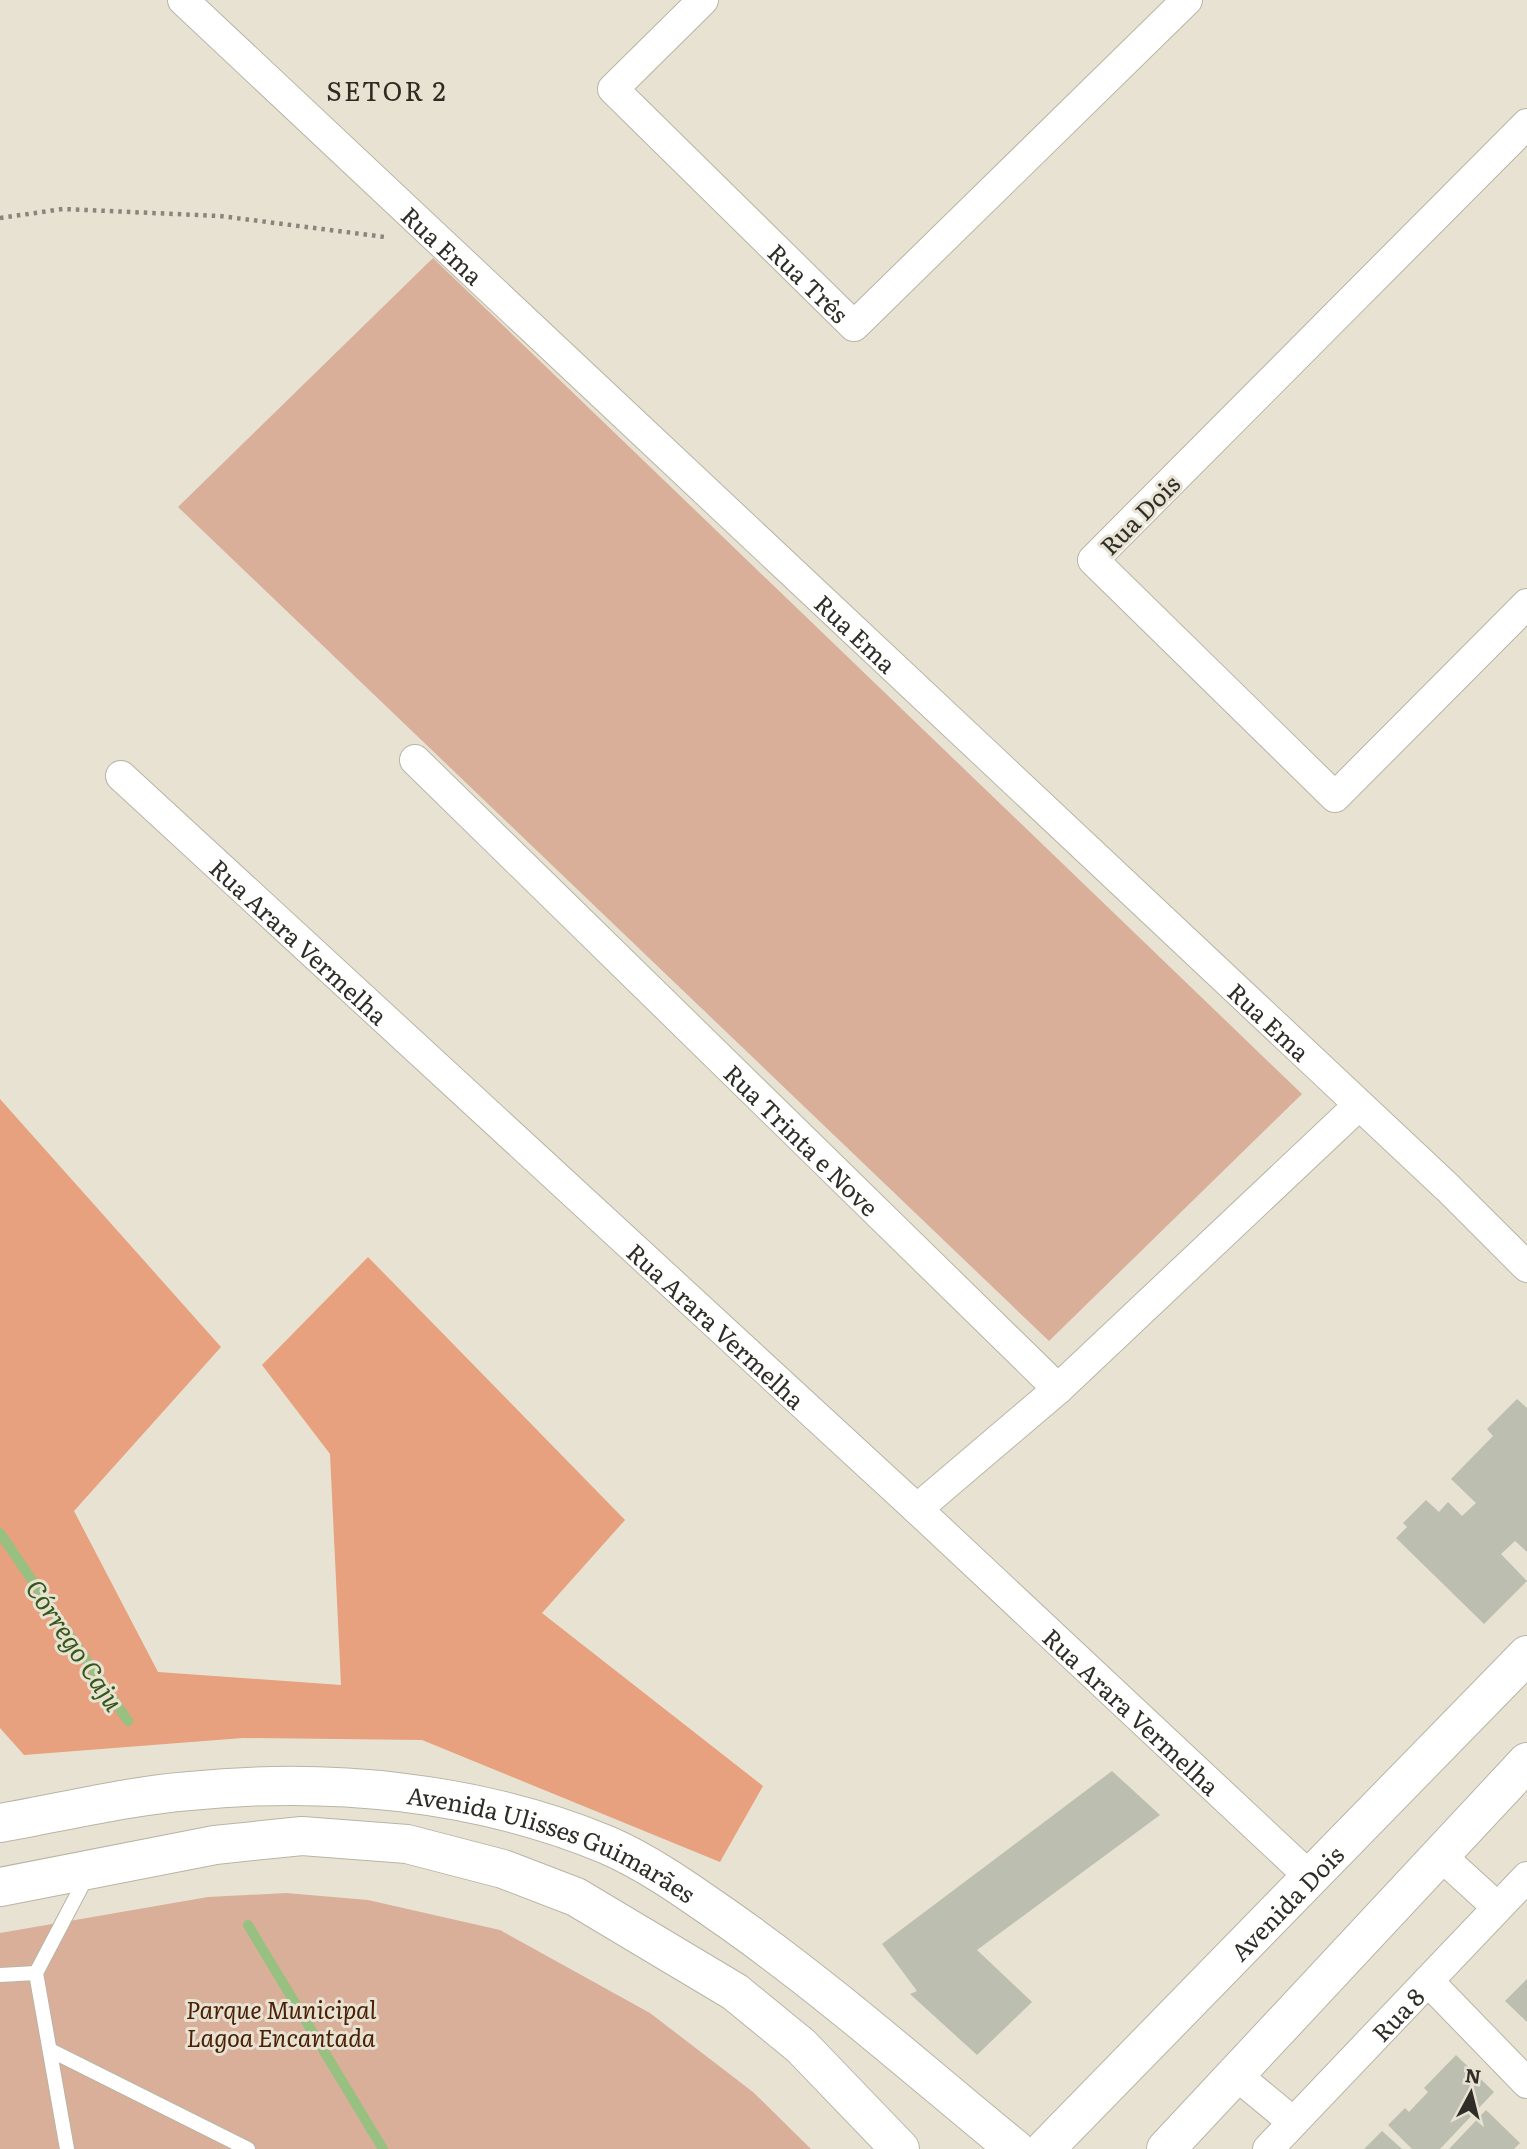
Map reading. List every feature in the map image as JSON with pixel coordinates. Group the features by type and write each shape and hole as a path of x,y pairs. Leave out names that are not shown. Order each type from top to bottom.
{"main road":[{"name":"Avenida Dois","path":"1045,2149 1527,1655"},
{"path":"1166,2149 1527,1762"},
{"name":"Avenida Ulisses Guimarães","path":"0,1823 187,1791 277,1784 392,1791 501,1811 608,1845 689,1891 774,1952 1015,2149"},
{"path":"187,1791 215,1844"},
{"name":"Avenida Ulisses Guimarães","path":"0,1887 215,1844 302,1836 407,1844 503,1869 576,1897 736,1992 801,2046 900,2149"}],"street":[{"name":"Rua Ema","path":"183,0 1359,1104 1527,1267"},
{"name":"Rua Três","path":"704,0 613,89 854,326 1187,0"},
{"name":"Rua Dois","path":"1527,124 1093,560 1335,797 1527,604"},
{"name":"Rua Trinta e Nove","path":"415,760 1058,1389"},
{"name":"Rua Arara Vermelha","path":"121,776 917,1509 1310,1877"},
{"path":"917,1509 1058,1389 1359,1104"},
{"path":"1440,1855 1497,1907"},
{"name":"Rua 8","path":"1268,2149 1527,1877"},
{"path":"1428,1981 1527,2083"},
{"path":"1236,2074 1293,2122"}],"lane":[{"path":"67,2149 36,1973 91,1869"},
{"path":"0,1976 36,1973"},
{"path":"50,2050 248,2149"}],"path":[{"path":"0,218 63,209 220,216 444,245"}],"green space":[{"path":"433,258 1302,1094 1049,1341 178,507"},
{"name":"Parque Municipal Lagoa Encantada","path":"286,1893 368,1900 500,1930 650,2013 753,2092 811,2149 0,2149 0,1933 208,1897"}],"shaded area":[{"path":"0,1099 221,1347 74,1511 158,1672 341,1685 330,1454 262,1365 368,1257 625,1520 542,1613 763,1786 720,1862 422,1740 243,1738 24,1755 0,1728"}],"building":[{"path":"1517,1399 1527,1408 1527,1552 1515,1541 1501,1554 1527,1581 1484,1624 1396,1538 1407,1527 1403,1523 1426,1500 1439,1512 1448,1502 1462,1516 1476,1503 1451,1479 1493,1436 1487,1429"},
{"path":"1112,1771 1160,1815 977,1950 1032,2002 977,2055 910,1994 917,1991 882,1944"},
{"path":"1527,1979 1527,2022 1505,2001"},
{"path":"1456,2055 1494,2092 1440,2149 1412,2149 1388,2125 1405,2108 1409,2112 1428,2092 1424,2088"},
{"path":"1486,2110 1520,2143 1514,2149 1449,2149"},
{"path":"1382,2131 1402,2149 1364,2149"}],"waterway":[{"name":"Córrego Caju","path":"0,1533 128,1721"},
{"name":"Córrego Caju","path":"248,1925 383,2149"}],"district":[{"name":"SETOR 2","path":"387,89"}]}
